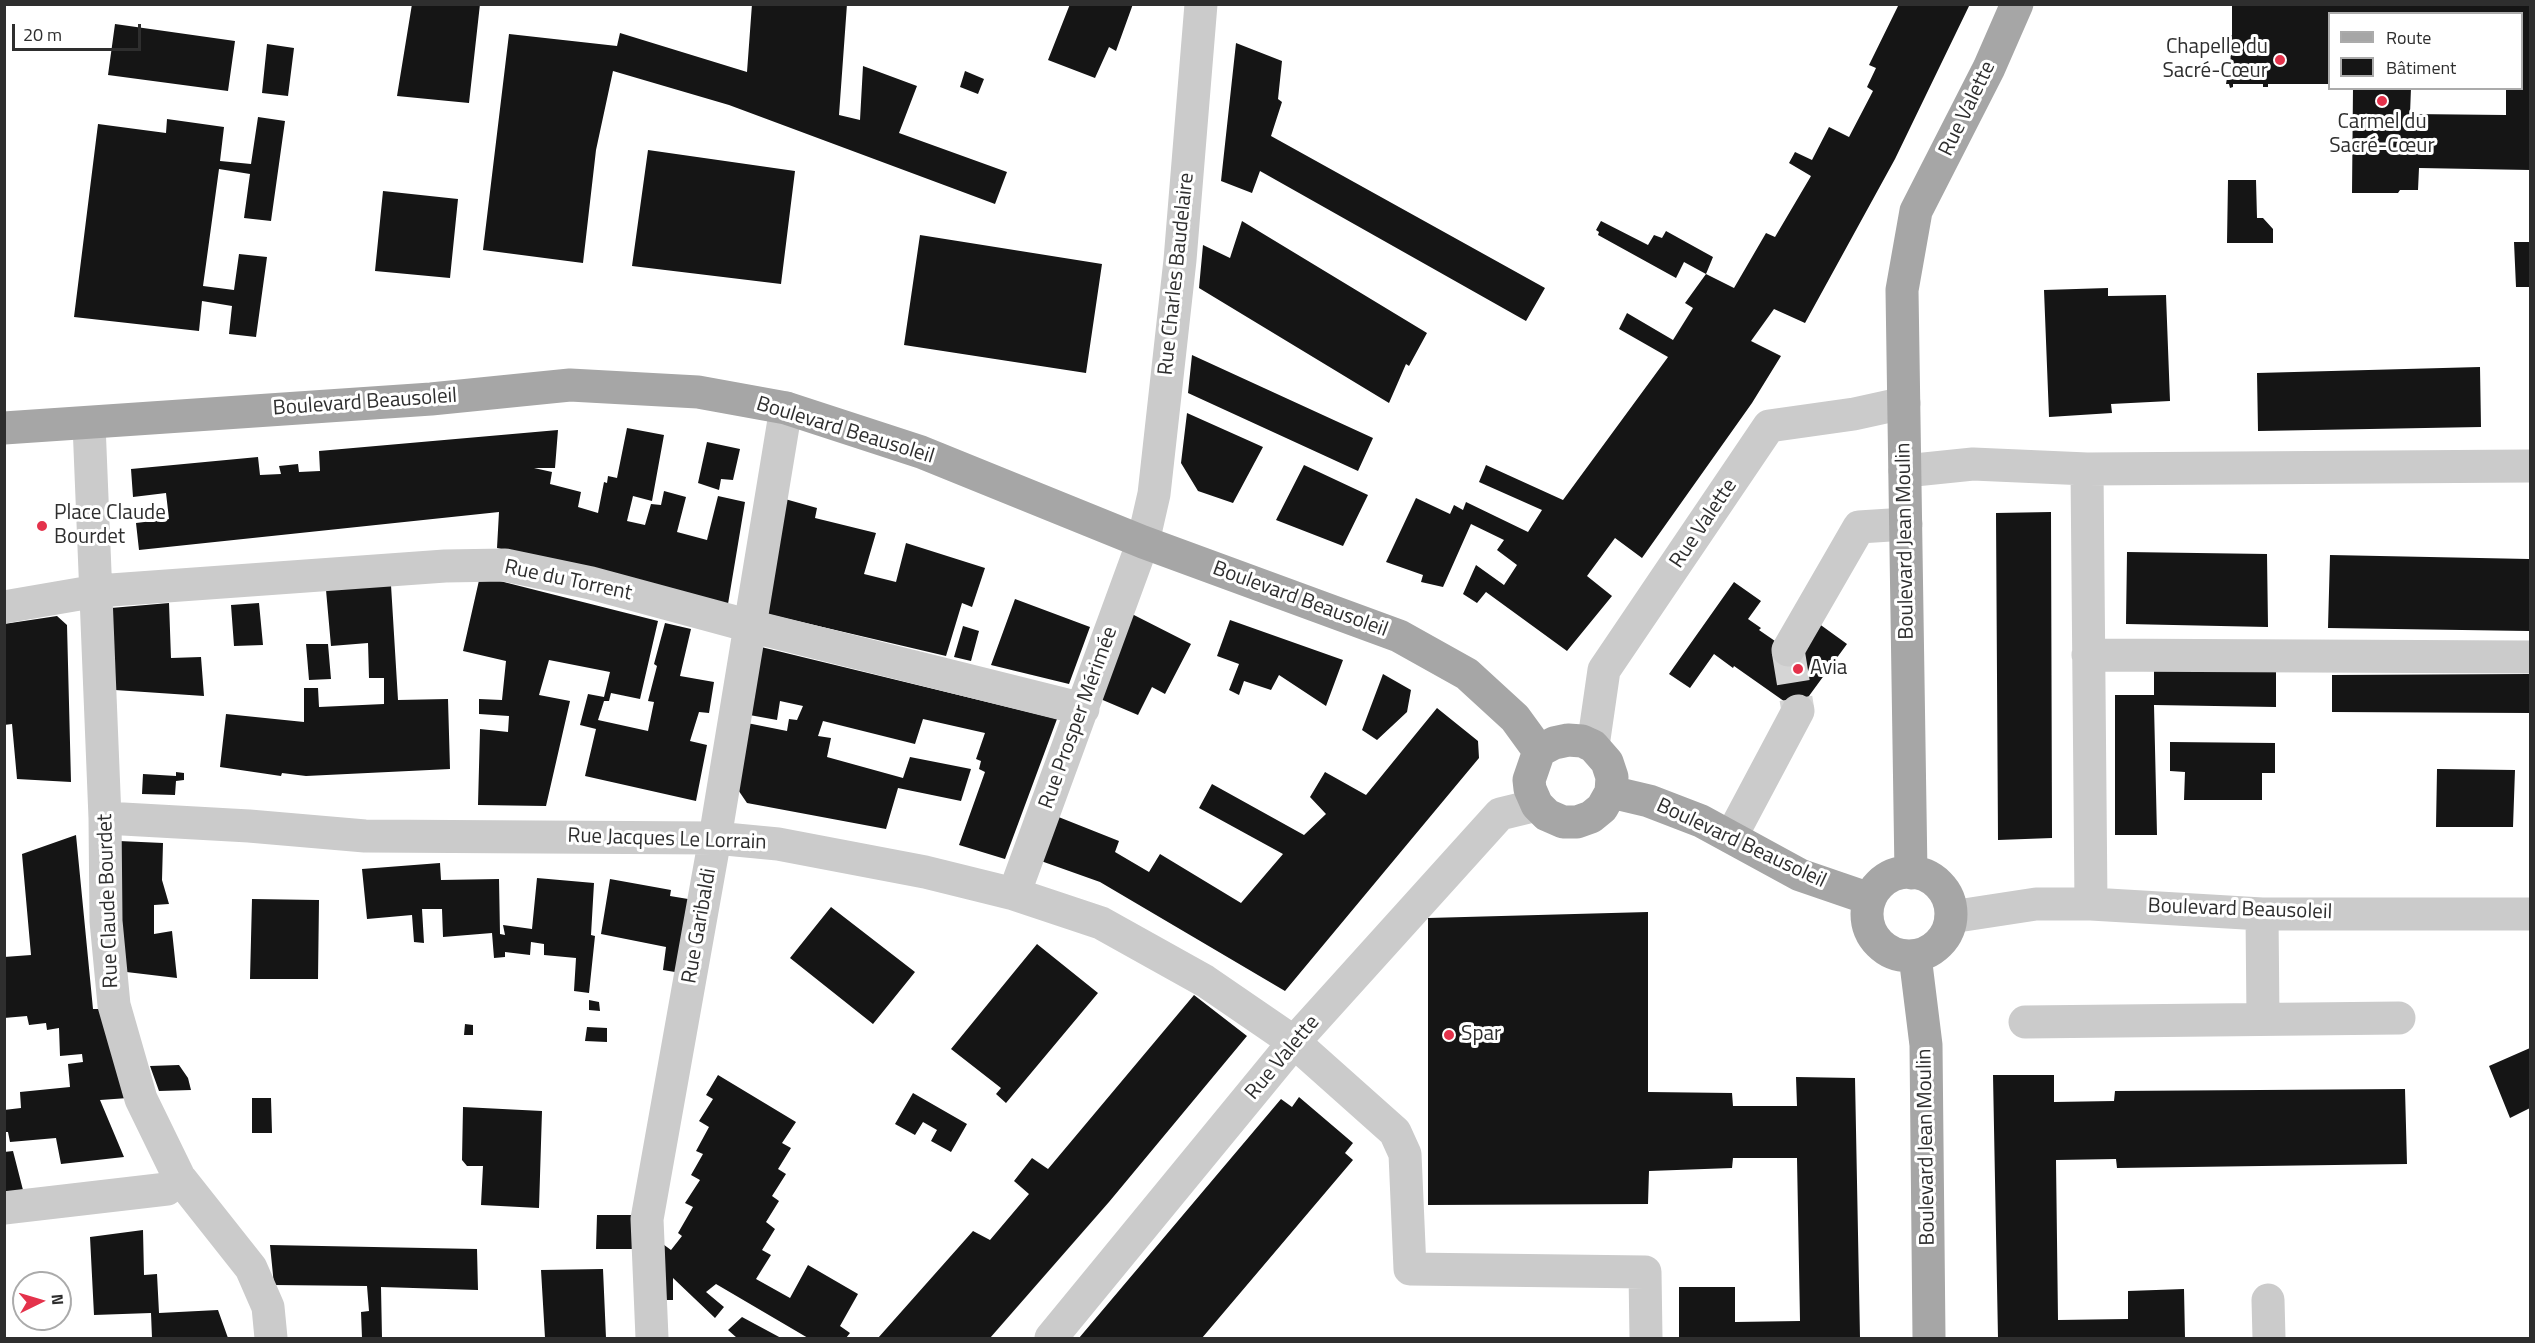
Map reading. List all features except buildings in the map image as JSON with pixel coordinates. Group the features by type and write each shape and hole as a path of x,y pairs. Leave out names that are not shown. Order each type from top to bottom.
{"main road":[{"name":"Rue Valette","path":"1916,211 1989,68 2017,4"},
{"name":"Boulevard Jean Moulin","path":"1911,873 1902,290 1916,211"},
{"name":"Boulevard Beausoleil","path":"4,428 431,399 570,385 698,392 786,408 921,452 1143,542 1399,636 1467,674 1515,718 1539,751"},
{"path":"1568,740 1582,741 1593,746 1607,762 1612,777 1611,792 1602,808 1591,817 1577,822 1563,822 1547,815 1537,805 1530,789 1529,780 1539,751 1554,743 1568,740"},
{"name":"Boulevard Beausoleil","path":"1611,792 1648,801 1701,821 1800,875 1870,899"},
{"path":"1900,873 1911,873 1924,875 1936,882 1945,892 1951,916 1948,931 1940,943 1929,952 1916,956 1903,956 1880,945 1872,934 1867,911 1870,899 1881,884 1900,873"},
{"name":"Boulevard Jean Moulin","path":"1916,956 1926,1046 1929,1338"}],"street":[{"name":"Rue Charles Baudelaire","path":"1143,542 1154,494 1180,260 1201,4"},
{"name":"Rue Valette","path":"1593,746 1604,670 1769,426 1854,414 1904,403"},
{"name":"Rue Garibaldi","path":"652,1338 647,1220 715,838 786,408"},
{"name":"Rue Claude Bourdet","path":"89,424 105,818 106,921 114,1005 141,1099 179,1177 250,1268 268,1307 271,1338"},
{"path":"1905,471 1973,464 2087,469 2530,466"},
{"path":"2087,469 2091,904"},
{"path":"1788,650 1859,527 1906,524"},
{"name":"Rue Prosper Mérimée","path":"1014,894 1143,542"},
{"name":"Rue du Torrent","path":"4,607 97,591 445,566 506,565 591,583 750,626 1083,709"},
{"path":"2088,656 2530,657"},
{"path":"1731,837 1798,711"},
{"name":"Rue Valette","path":"1051,1338 1294,1042 1500,814 1537,805"},
{"name":"Rue Jacques Le Lorrain","path":"105,818 249,826 365,836 715,838 777,844 925,872 1014,894 1101,923 1205,981 1294,1042 1395,1132 1405,1154 1410,1269 1645,1272 1646,1338"},
{"name":"Boulevard Beausoleil","path":"1951,916 2036,904 2091,904 2262,914 2530,914"},
{"path":"2262,914 2263,1019"},
{"path":"2025,1022 2399,1018"},
{"path":"4,1209 167,1189 179,1177"},
{"path":"2268,1300 2269,1338"}],"tunnel":[{"path":"1788,650 1798,711"}],"place":[{"name":"Chapelle du Sacré-Cœur","path":"2280,60"},
{"name":"Carmel du Sacré-Cœur","path":"2382,101"},
{"name":"Place Claude Bourdet","path":"42,526"},
{"name":"Avia","path":"1798,669"},
{"name":"Spar","path":"1449,1035"}]}
